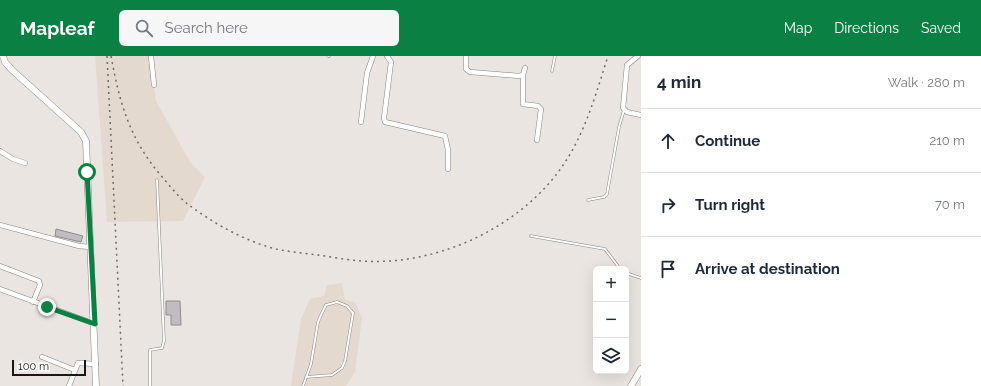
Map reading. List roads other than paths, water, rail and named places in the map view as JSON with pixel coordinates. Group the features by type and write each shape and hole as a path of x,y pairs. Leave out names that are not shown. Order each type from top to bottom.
{"main road":[{"path":"3,56 5,62 12,70 81,132 86,142 95,324 96,386"},
{"path":"631,386 641,369"}],"street":[{"path":"151,56 154,85"},
{"path":"360,122 367,73 373,56"},
{"path":"387,56 390,62 384,118 385,122 446,136 448,168"},
{"path":"466,56 466,69 470,72 504,76 523,75"},
{"path":"638,56 628,64 626,68 624,110 641,115"},
{"path":"525,68 523,75 523,104 542,108 537,140"},
{"path":"0,151 13,159 25,163"},
{"path":"0,225 79,246 90,247"},
{"path":"0,266 39,281 40,285 33,302"},
{"path":"0,289 95,324"},
{"path":"42,357 75,370"},
{"path":"69,386 79,362 96,364"}],"lane":[{"path":"552,71 554,56"},
{"path":"588,200 604,197 607,194 624,110"},
{"path":"150,386 150,350 162,348 164,341 157,180"},
{"path":"532,236 605,249 618,266"},
{"path":"629,274 641,278"},
{"path":"303,386 312,358 318,322 323,309 332,303 342,303 351,310 353,318 342,368 332,375 306,377"}],"railway":[{"path":"107,56 123,386"},
{"path":"111,56 118,90 134,136 152,164 185,202 228,230 264,246 286,251 361,261 387,261 413,258 440,252 465,243 489,231 512,217 533,200 562,167 579,137 598,89 608,56"}]}
